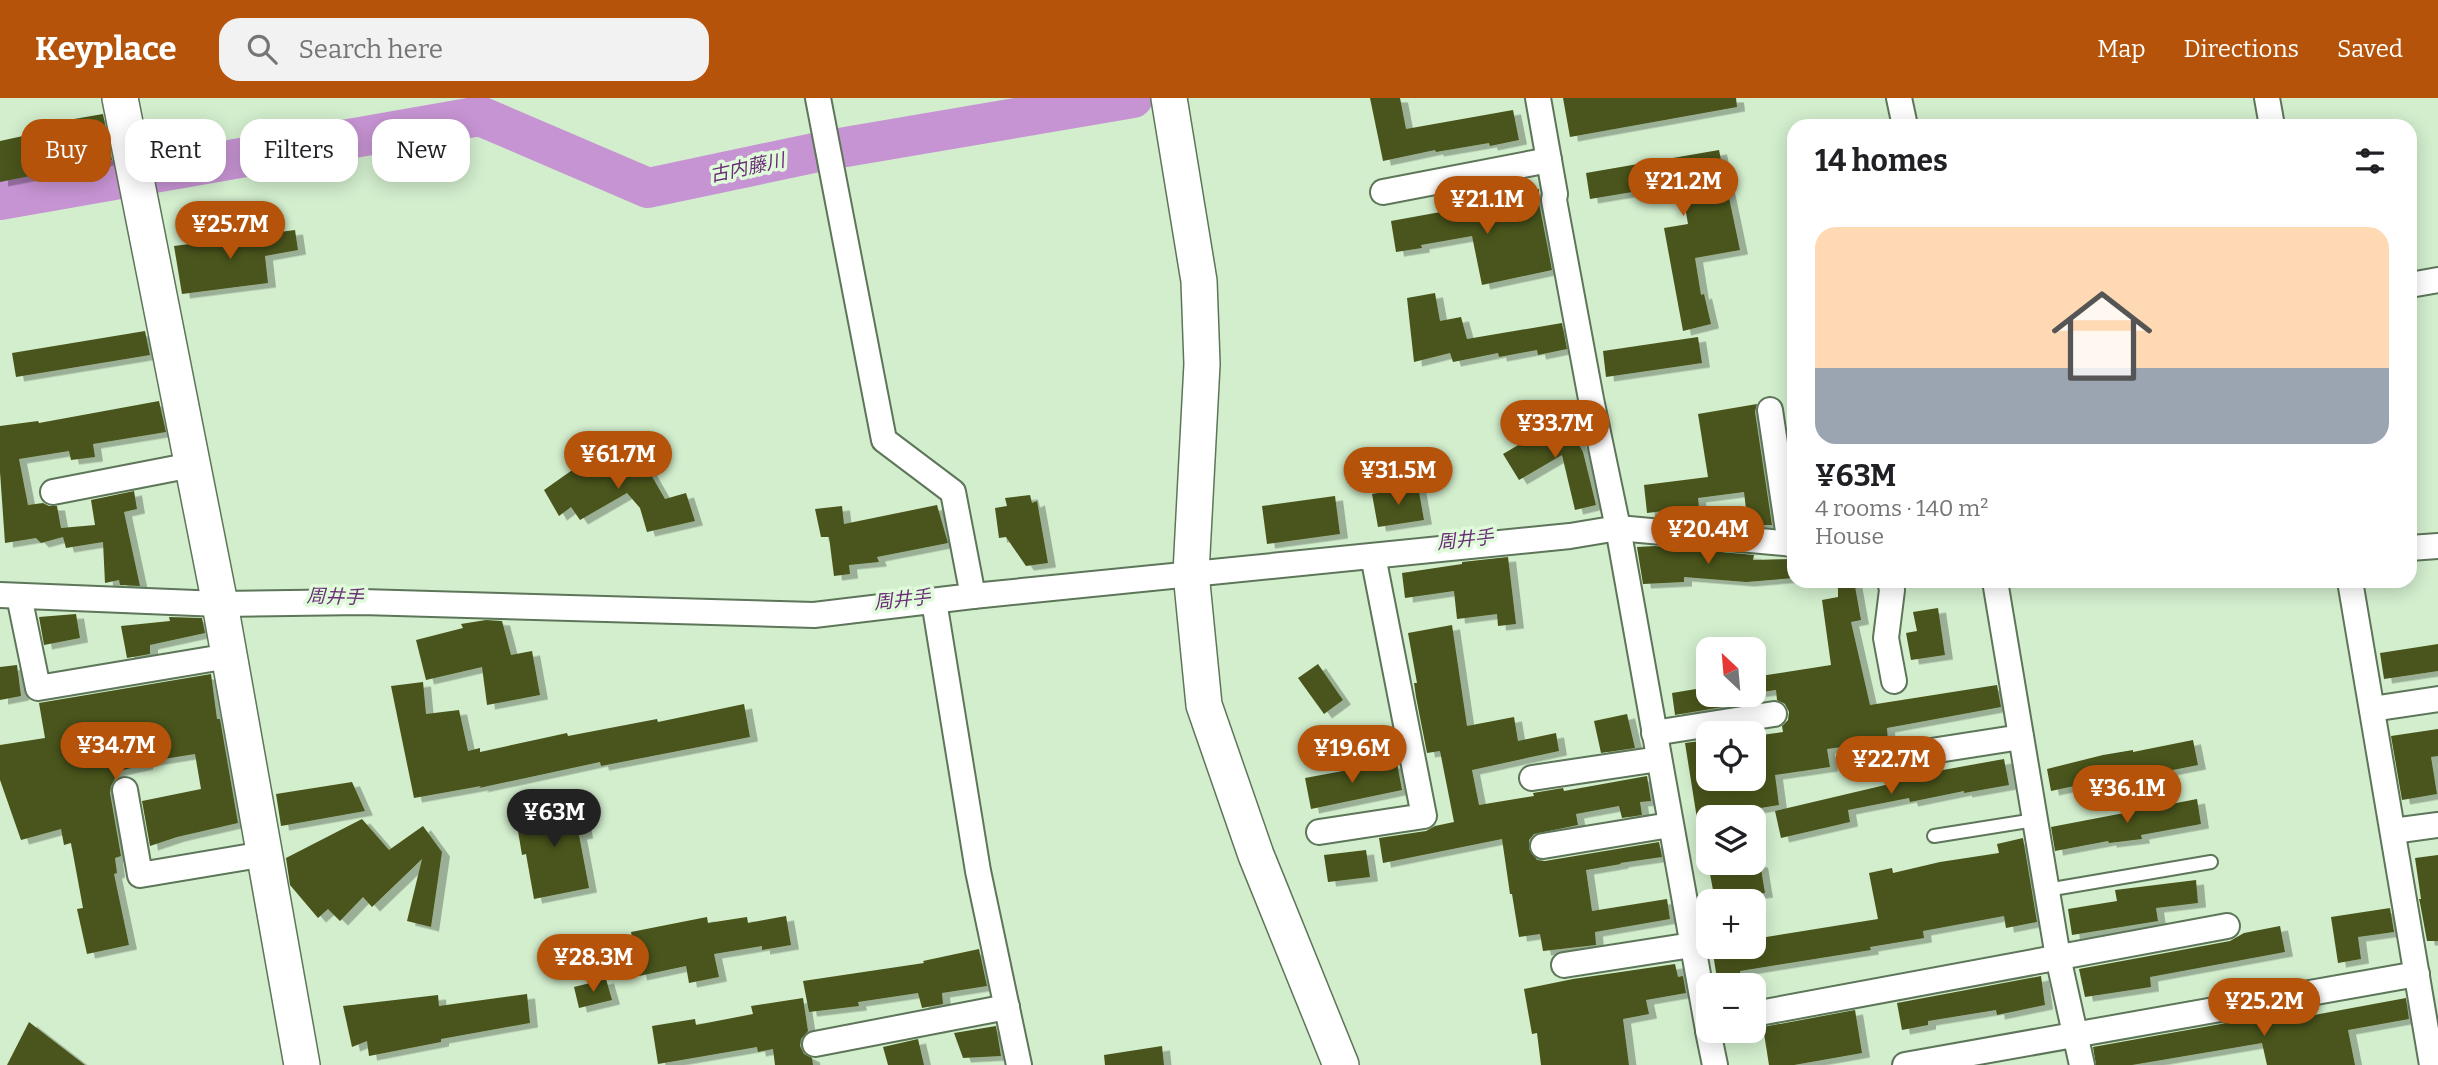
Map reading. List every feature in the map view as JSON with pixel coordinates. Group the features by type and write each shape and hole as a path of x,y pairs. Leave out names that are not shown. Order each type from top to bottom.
{"street":[{"path":"120,98 220,604 302,1065"},
{"path":"818,98 884,440 953,492 974,596"},
{"path":"1169,98 1200,295 1202,364 1191,573 1204,705 1256,855 1341,1065"},
{"path":"1538,98 1554,200 1618,528 1698,973"},
{"path":"1899,98 1904,119"},
{"path":"2267,98 2271,119"},
{"path":"1383,192 1549,160"},
{"path":"2417,284 2438,279"},
{"path":"1770,411 1787,514"},
{"path":"53,492 192,465"},
{"path":"229,656 38,688 10,596 220,604 362,602 814,615 1191,573 1570,536 1618,528 1787,544"},
{"path":"2417,548 2438,546"},
{"path":"1319,832 1424,816 1373,556"},
{"path":"1892,588 1886,638 1894,681"},
{"path":"1997,588 2046,890 2082,1065"},
{"path":"2351,588 2432,1065"},
{"path":"934,601 978,871 1019,1065"},
{"path":"2372,709 2438,698"},
{"path":"1654,733 1774,714"},
{"path":"1886,758 2021,737"},
{"path":"1532,778 1659,759"},
{"path":"125,790 140,875 265,854"},
{"path":"1543,846 1670,825"},
{"path":"2393,831 2438,825"},
{"path":"1766,1012 2227,926"},
{"path":"1564,965 1692,945"},
{"path":"1905,1065 2417,974"},
{"path":"815,1044 1007,1007"},
{"path":"1711,1043 1714,1065"}],"lane":[{"path":"1934,836 2035,820"},
{"path":"2046,890 2211,862"}],"building":[{"path":"1370,98 1400,98 1406,129 1513,110 1519,140 1490,146 1489,143 1436,152 1435,150 1383,161"},
{"path":"1563,98 1736,98 1737,107 1570,137"},
{"path":"103,114 104,119 74,119"},
{"path":"21,136 21,178 0,182 0,141"},
{"path":"1719,150 1740,250 1695,258 1701,295 1704,294 1711,324 1683,331 1664,228 1688,224 1681,184 1590,199 1586,173"},
{"path":"1539,189 1539,203 1552,270 1482,285 1472,236 1396,252 1391,221 1468,207 1468,211 1514,200 1513,195"},
{"path":"295,230 298,250 265,256 268,283 182,294 174,246"},
{"path":"1435,293 1440,321 1461,317 1467,339 1562,323 1567,349 1538,355 1537,350 1499,357 1498,353 1453,362 1450,353 1414,362 1407,298"},
{"path":"145,331 150,355 16,377 12,353"},
{"path":"1698,337 1702,363 1606,377 1603,351"},
{"path":"159,401 166,432 93,444 95,457 71,460 69,451 19,459 28,505 43,503 57,506 61,528 95,525 91,500 134,491 137,509 124,512 140,586 120,585 119,580 105,583 103,542 66,548 63,537 41,543 36,538 5,543 0,426 39,423"},
{"path":"1757,404 1755,412 1772,525 1748,525 1744,492 1698,498 1699,507 1647,513 1644,485 1708,477 1698,414"},
{"path":"1564,418 1583,452 1596,505 1575,510 1562,455 1519,480 1503,454"},
{"path":"606,448 618,463 638,452 665,499 686,493 695,521 647,532 640,508 627,493 580,520 571,507 559,516 544,490 585,461 584,459"},
{"path":"1418,486 1424,520 1378,527 1372,494"},
{"path":"1030,495 1032,503 1037,501 1048,563 1026,566 1006,537 999,538 995,508 1007,506 1005,498"},
{"path":"1335,496 1340,534 1267,544 1262,506"},
{"path":"937,505 948,543 877,557 879,562 849,565 850,574 834,576 829,537 821,537 815,509 842,506 844,524"},
{"path":"1655,546 1754,555 1753,560 1787,559 1787,579 1746,582 1684,577 1684,582 1643,584 1637,547"},
{"path":"1508,557 1516,624 1498,626 1497,614 1457,619 1454,591 1405,598 1402,573"},
{"path":"1838,588 1855,588 1861,620 1851,622 1870,705 1997,685 2001,707 1887,728 1888,741 1827,749 1830,767 1775,775 1779,805 1766,807 1766,805 1696,805 1696,812 1685,743 1696,742 1696,791 1766,791 1766,734 1783,732 1782,726 1788,720 1789,712 1785,704 1777,700 1776,690 1766,691 1766,675 1831,665 1822,600 1838,597"},
{"path":"1938,608 1945,655 1911,660 1906,633 1917,631 1913,612"},
{"path":"76,614 80,638 44,645 39,617"},
{"path":"169,617 202,618 205,633 150,645 150,654 127,658 121,626 170,621"},
{"path":"486,620 502,621 511,655 532,651 540,695 487,705 482,667 426,680 416,640 463,628 461,624"},
{"path":"1452,625 1467,726 1514,717 1518,741 1556,733 1559,751 1472,770 1479,805 1534,796 1533,793 1563,788 1564,791 1647,776 1651,801 1640,802 1642,815 1622,818 1619,806 1576,814 1578,825 1534,834 1529,840 1529,849 1537,860 1545,861 1659,842 1662,857 1586,870 1592,911 1667,899 1670,919 1595,932 1596,945 1543,951 1540,934 1519,937 1502,839 1383,863 1379,838 1426,831 1454,822 1440,751 1427,753 1416,697 1414,683 1417,683 1408,633"},
{"path":"2438,644 2438,671 2384,679 2380,653"},
{"path":"1318,664 1343,700 1324,714 1298,678"},
{"path":"17,665 21,696 0,700 0,667"},
{"path":"211,674 217,719 220,719 238,823 150,846 142,801 201,789 195,754 145,762 145,765 114,772 115,779 110,793 121,856 115,858 117,873 114,874 129,945 87,954 77,909 83,908 71,843 64,845 61,829 21,840 0,780 0,745 45,738 39,703"},
{"path":"423,682 426,714 459,710 468,751 480,748 480,752 567,733 568,736 657,719 658,722 744,704 750,737 601,766 600,762 479,788 481,786 414,798 391,686"},
{"path":"1696,689 1696,707 1722,707 1675,715 1672,693"},
{"path":"1627,714 1635,748 1601,753 1594,721"},
{"path":"2438,729 2438,756 2431,757 2437,794 2402,800 2391,736"},
{"path":"2193,740 2198,765 2051,791 2047,769 2103,755"},
{"path":"2004,759 2009,785 1910,802 1909,798 1848,810 1850,822 1781,838 1775,811 1915,778 1915,775"},
{"path":"1397,763 1402,790 1311,809 1305,778 1348,770 1349,773"},
{"path":"352,782 365,811 281,826 276,794"},
{"path":"2197,799 2201,824 2141,835 2142,839 2108,841 2055,851 2051,827"},
{"path":"580,803 585,834 579,835 589,888 534,899 526,854 522,855 515,813"},
{"path":"362,819 389,850 423,826 442,852 431,927 407,921 422,859 372,907 363,897 340,921 328,909 318,918 290,885 286,858"},
{"path":"2023,838 2037,922 2006,928 2004,916 1923,931 1924,938 1870,947 1871,950 1740,973 1716,973 1714,959 1766,959 1766,937 1878,919 1869,873 1892,868 1893,873 1999,853 1997,844"},
{"path":"1366,850 1370,877 1328,882 1324,855"},
{"path":"2438,855 2438,941 2427,941 2415,858"},
{"path":"1710,875 1762,875 1764,889 1713,889"},
{"path":"2196,880 2198,903 2156,908 2158,921 2072,935 2068,909 2117,901 2115,890"},
{"path":"2390,908 2394,932 2358,937 2361,959 2338,963 2331,917"},
{"path":"786,916 791,945 762,950 762,946 714,954 719,977 689,983 686,966 639,976 631,932 707,917 708,923 747,917 748,923"},
{"path":"2280,926 2285,952 2150,977 2151,987 2085,997 2079,969 2230,941 2244,933"},
{"path":"979,949 987,986 942,993 943,1004 922,1008 918,993 858,1002 859,1006 809,1012 803,981 924,963 923,961"},
{"path":"1675,964 1678,977 1683,976 1686,993 1646,1000 1649,1014 1623,1019 1629,1065 1541,1065 1537,1033 1532,1034 1524,989"},
{"path":"2041,976 2045,1005 1997,1015 1996,1010 1928,1021 1928,1025 1902,1030 1897,1003"},
{"path":"606,979 612,1000 579,1008 574,987"},
{"path":"527,994 530,1023 441,1039 441,1042 369,1056 367,1041 352,1047 343,1006 438,995 439,1006"},
{"path":"803,998 808,1031 801,1039 800,1046 804,1054 812,1058 813,1065 775,1065 773,1049 758,1052 757,1047 658,1064 652,1026 695,1019 696,1025 753,1014 751,1006"},
{"path":"2406,998 2409,1019 2348,1030 2355,1065 2267,1065 2262,1043 2132,1065 2096,1065 2093,1047 2232,1022 2297,1013 2298,1018"},
{"path":"1855,1010 1862,1053 1794,1065 1769,1065 1766,1026"},
{"path":"29,1022 85,1065 7,1065"},
{"path":"996,1026 1001,1056 963,1058 954,1033"},
{"path":"918,1039 924,1065 888,1065 883,1047"},
{"path":"1162,1046 1164,1065 1105,1065 1104,1055"}],"waterway":[{"name":"古内藤川","path":"0,200 480,116 648,188 828,150 1133,98"}],"water label":[{"name":"周井手","path":"1465,539"},
{"name":"周井手","path":"335,596"},
{"name":"周井手","path":"902,599"}]}
